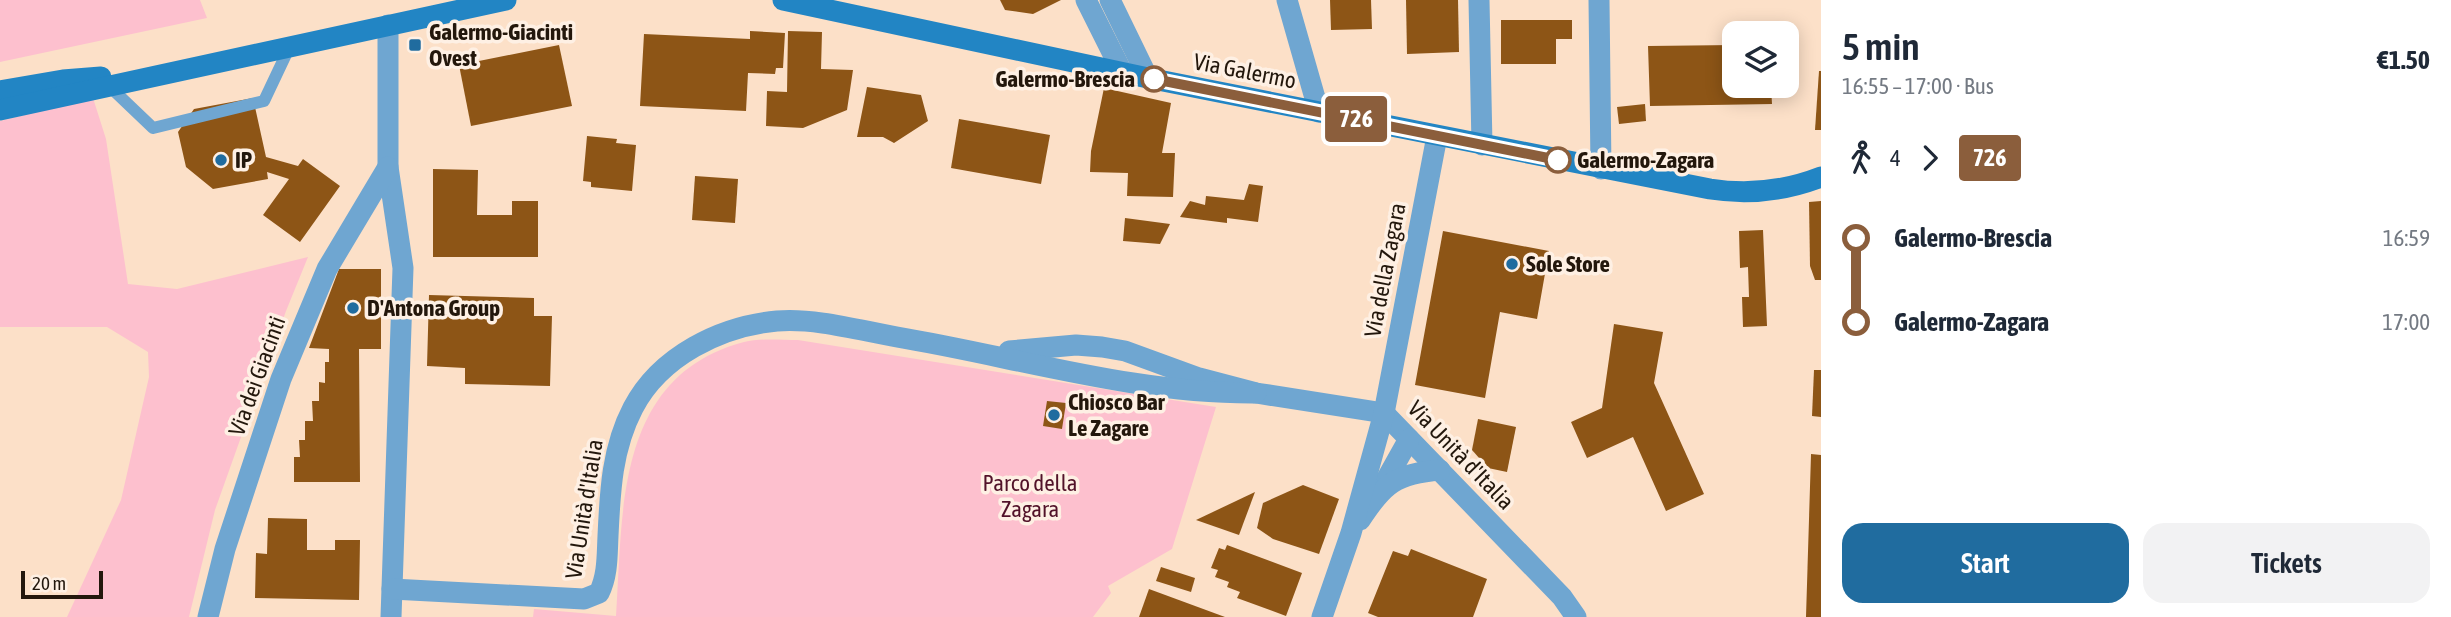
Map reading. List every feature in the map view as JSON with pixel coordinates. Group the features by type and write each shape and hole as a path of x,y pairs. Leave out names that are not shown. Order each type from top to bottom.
{"main road":[{"path":"0,110 506,0"},
{"name":"Via Galermo","path":"783,0 1148,78 1601,169 1730,192 1787,188 1821,177"},
{"path":"0,91 63,80 176,71"}],"street":[{"path":"1086,0 1122,72"},
{"path":"1111,0 1148,78"},
{"path":"1287,0 1319,112"},
{"path":"1479,0 1482,145"},
{"path":"1599,0 1601,169"},
{"path":"388,25 388,167 403,268 391,617"},
{"name":"Via della Zagara","path":"1351,533 1384,414 1437,135"},
{"name":"Via dei Giacinti","path":"208,617 225,549 281,379 327,269 388,167"},
{"name":"Via Unità d'Italia","path":"392,589 584,599 599,593 606,573 611,474 621,436 634,406 657,375 678,357 730,331 777,321 813,322 990,353"},
{"path":"1075,373 1068,364 1068,353 1076,345"},
{"path":"990,353 1076,345 1125,351 1199,378 1256,393"},
{"path":"990,353 1075,373 1202,393 1256,393"},
{"name":"Via Unità d'Italia","path":"1256,393 1384,414 1562,597"},
{"path":"1322,617 1351,533 1380,491 1409,439"},
{"path":"1380,491 1393,480 1413,472 1440,470"},
{"path":"1562,597 1576,617"},
{"path":"1562,597 1590,617"}],"lane":[{"path":"110,86 153,128 264,101 290,46"}],"green space":[{"path":"0,0 200,0 207,18 0,62"},
{"path":"93,98 106,139 128,284 177,289 308,257 215,510 189,617 67,617 121,500 149,377 148,352 107,327 0,327 0,121"},
{"name":"Parco della Zagara","path":"798,340 1216,407 1172,549 1108,586 1111,593 1093,617 533,617 534,609 616,616 621,534 634,452 649,416 671,384 702,359 744,342"}],"building":[{"path":"1000,0 1061,0 1033,14 1005,10"},
{"path":"1330,0 1371,0 1372,29 1331,30"},
{"path":"1406,0 1458,0 1459,52 1407,54"},
{"path":"1501,20 1572,20 1572,39 1556,39 1556,64 1501,64"},
{"path":"750,31 785,33 783,68 776,68 775,74 748,73 746,111 640,106 644,34 750,39"},
{"path":"788,31 822,32 821,69 853,70 847,110 803,128 766,126 767,91 787,92"},
{"path":"559,45 572,106 471,126 459,65"},
{"path":"1722,45 1722,98 1772,98 1772,104 1650,106 1648,46"},
{"path":"1819,71 1821,130 1815,130"},
{"path":"867,87 921,95 928,121 894,143 883,137 857,137"},
{"path":"1104,88 1171,103 1162,153 1175,153 1173,197 1127,196 1128,173 1090,172 1091,151"},
{"path":"253,98 266,157 298,166 303,159 340,186 300,242 263,215 289,179 267,172 268,179 213,189 186,167 178,132 194,109"},
{"path":"1645,104 1646,121 1619,124 1617,107"},
{"path":"959,119 1050,135 1041,184 951,168"},
{"path":"587,136 617,139 616,143 636,145 632,191 591,187 591,182 583,181"},
{"path":"433,169 478,170 477,215 512,215 512,201 538,201 538,257 433,257"},
{"path":"695,176 738,179 735,223 692,220"},
{"path":"1249,184 1263,186 1258,222 1227,218 1227,223 1180,217 1190,201 1205,205 1206,196 1244,200"},
{"path":"1821,201 1821,280 1815,280 1810,266 1809,202"},
{"path":"1125,218 1170,224 1160,244 1123,241"},
{"path":"1763,230 1767,326 1743,327 1742,297 1749,297 1748,267 1740,268 1739,231"},
{"path":"1443,231 1549,251 1537,319 1500,312 1485,398 1415,385"},
{"path":"339,269 381,269 381,349 359,349 360,482 294,482 294,457 300,457 299,440 305,440 305,421 313,421 312,401 319,401 319,382 325,383 325,362 329,362 329,349 309,348"},
{"path":"429,295 534,298 534,316 552,316 550,386 465,384 465,368 427,366"},
{"path":"1614,324 1663,332 1654,383 1704,494 1666,511 1633,437 1587,458 1571,422 1602,408"},
{"path":"1814,370 1821,370 1821,417 1812,416"},
{"name":"Chiosco Bar Le Zagare","path":"1047,401 1066,403 1062,429 1043,426"},
{"path":"1478,419 1516,427 1507,472 1488,468 1472,450"},
{"path":"1811,454 1821,455 1821,617 1806,617"},
{"path":"1303,485 1339,499 1319,554 1273,539 1257,528 1263,503"},
{"path":"1255,492 1239,535 1196,520"},
{"path":"268,518 307,519 307,550 335,550 335,540 360,540 359,600 255,598 256,553 267,554"},
{"path":"1227,545 1302,573 1286,616 1237,598 1240,592 1227,587 1229,582 1215,577 1218,570 1211,568 1219,548 1225,550"},
{"path":"1411,549 1487,579 1473,617 1378,617 1368,613 1393,551 1408,556"},
{"path":"1161,567 1195,578 1191,592 1156,581"},
{"path":"1149,589 1225,617 1139,617"}],"bus line":[{"name":"726","path":"1154,79 1558,160"}],"place":[{"name":"Galermo-Giacinti Ovest","path":"415,45"},
{"name":"Galermo-Brescia","path":"1154,79"},
{"name":"IP","path":"221,160"},
{"name":"Galermo-Zagara","path":"1558,160"},
{"name":"Sole Store","path":"1512,264"},
{"name":"D'Antona Group","path":"353,308"},
{"name":"Chiosco Bar Le Zagare","path":"1054,415"}]}
